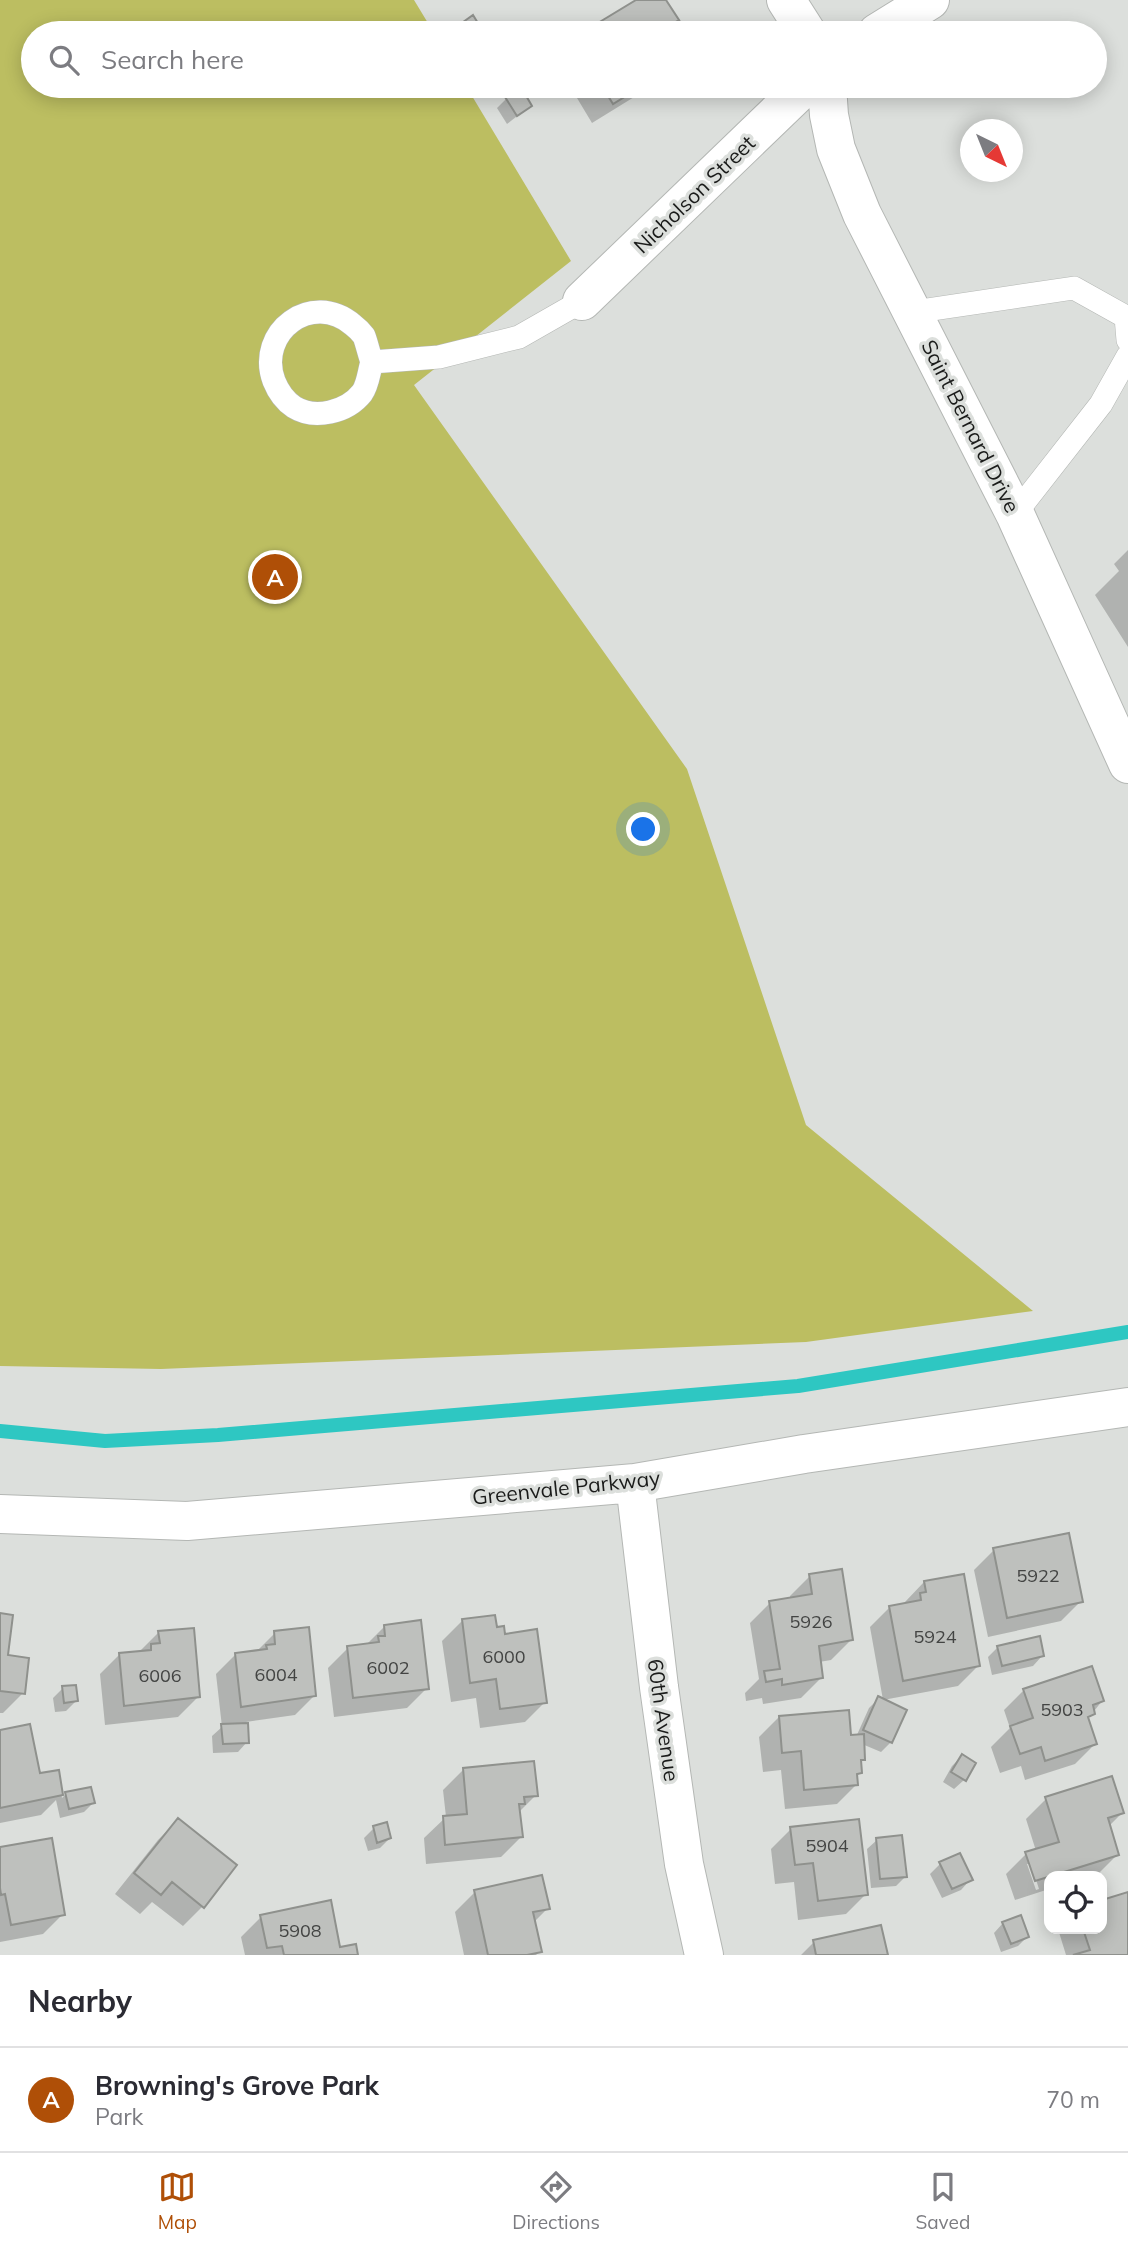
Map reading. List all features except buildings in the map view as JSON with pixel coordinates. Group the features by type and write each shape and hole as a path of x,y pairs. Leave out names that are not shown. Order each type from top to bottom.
{"street":[{"path":"786,0 799,21"},
{"path":"896,21 930,0"},
{"name":"Nicholson Street","path":"582,301 793,98"},
{"name":"Saint Bernard Drive","path":"828,98 836,149 862,214 1016,514 1128,764"},
{"name":"Greenvale Parkway","path":"0,1514 187,1521 635,1483 957,1430 1128,1407"},
{"name":"60th Avenue","path":"635,1483 659,1687 684,1864 704,1955"}],"lane":[{"path":"913,312 1074,288 1126,317 1128,340"},
{"path":"372,362 439,357 519,337 582,301"},
{"path":"325,312 342,316 363,334 372,362 363,391 347,407 328,414 310,413 293,407 278,391 269,367 271,348 282,329 304,314 325,312"},
{"path":"1016,514 1101,404 1128,355"}],"shaded area":[{"path":"0,0 414,0 427,21 21,21 21,98 473,98 571,261 414,385 687,769 806,1125 1033,1311 806,1342 161,1369 0,1366"}],"waterway":[{"path":"0,1431 105,1441 218,1435 798,1386 1128,1332"}],"place":[{"name":"Browning's Grove Park","path":"275,577"}]}
